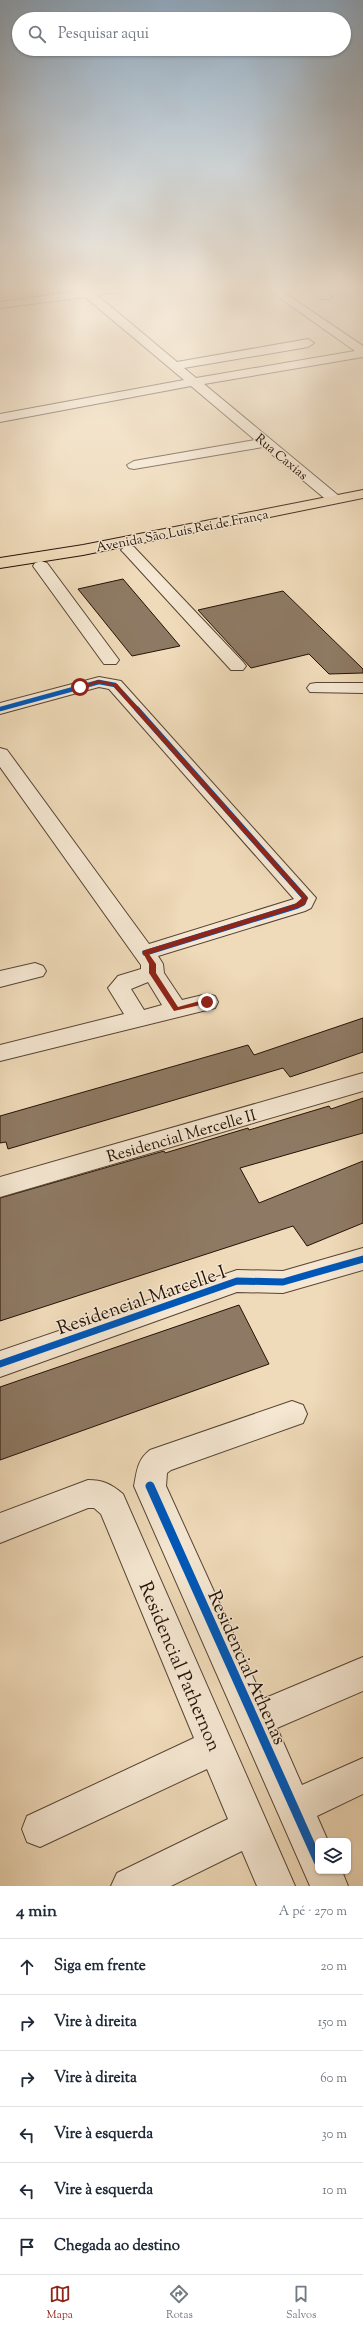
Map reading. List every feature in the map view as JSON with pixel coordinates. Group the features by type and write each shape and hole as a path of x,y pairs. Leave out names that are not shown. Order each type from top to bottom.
{"main road":[{"name":"Avenida São Luís Rei de França","path":"0,564 83,550 363,494"},
{"name":"Avenida São Luís Rei de França","path":"0,572 129,550 363,503"}],"street":[{"name":"Rua Caxias","path":"188,377 260,443 334,499"},
{"path":"0,418 222,377"},
{"path":"134,466 260,443"},
{"path":"129,550 237,666"},
{"path":"41,566 110,660"},
{"path":"0,709 98,682 115,685 305,898 303,903 297,906 149,963 119,988 138,1019"},
{"path":"316,688 363,688"},
{"path":"0,754 149,963 176,1009"},
{"path":"0,980 34,971"},
{"path":"0,1053 207,1002"},
{"name":"Residencial Mercelle II","path":"0,1187 363,1082"},
{"name":"Residencial Marcelle I","path":"0,1364 237,1281 258,1280 283,1282 363,1259"},
{"name":"Residencial Athenas","path":"292,1414 161,1460 153,1466 150,1486 315,1854"},
{"name":"Residencial Pathernon","path":"0,1528 88,1494 100,1494 112,1504 214,1747 276,1886"},
{"path":"255,1720 363,1674"},
{"path":"40,1828 214,1747"},
{"path":"295,1807 363,1776"},
{"path":"130,1886 250,1828"},
{"path":"323,1874 329,1886"}],"building":[{"path":"123,579 180,646 132,656 78,589"},
{"path":"283,591 363,669 363,673 329,674 309,654 251,668 198,610"},
{"path":"363,1018 363,1052 323,1066 290,1077 283,1068 8,1149 6,1142 0,1143 0,1116 248,1045 254,1055"},
{"path":"363,1098 363,1133 240,1168 259,1203 363,1161 363,1223 307,1246 293,1226 0,1321 0,1198 164,1151 165,1153 248,1128 249,1130 329,1106 331,1109"},
{"path":"239,1305 269,1364 0,1460 0,1387"}],"cycle path":[{"path":"0,709 99,682 115,685 305,898 303,903 297,906 145,953"},
{"path":"0,1364 237,1281 283,1282 363,1259"},
{"path":"150,1486 315,1854"}],"route":[{"path":"80,687 98,682 115,685 305,898 303,903 297,906 145,953 152,964 154,969 153,973 176,1009 207,1002"}]}
